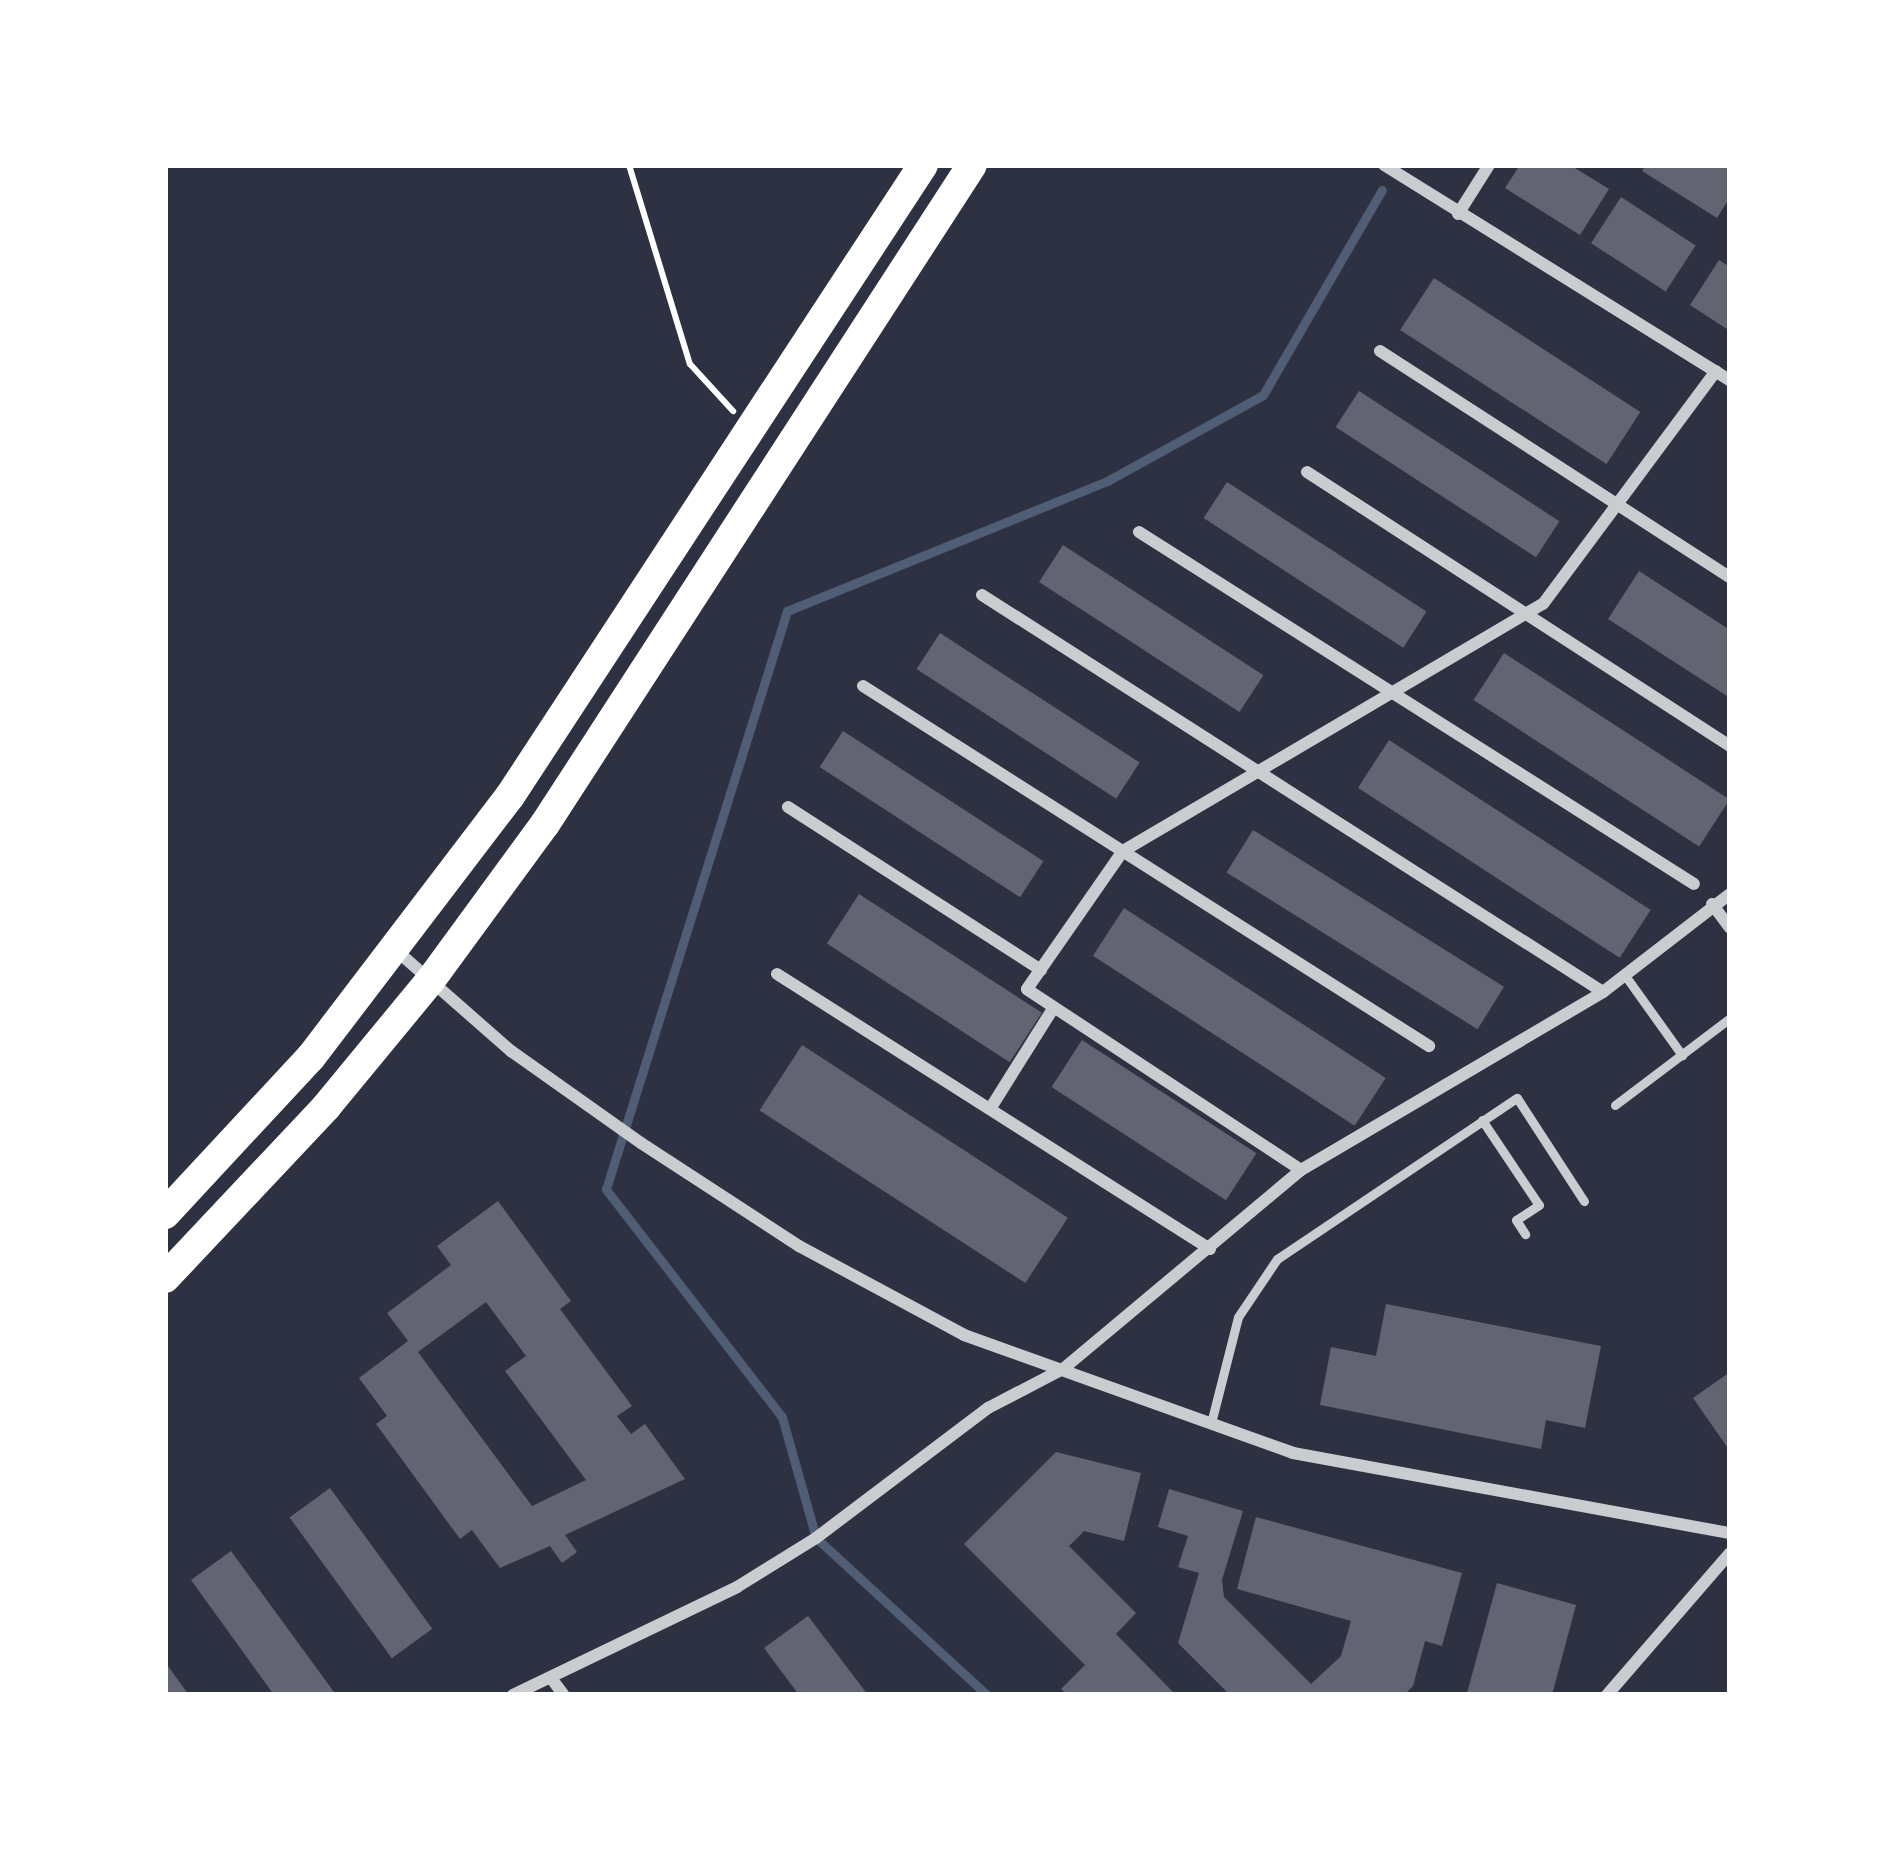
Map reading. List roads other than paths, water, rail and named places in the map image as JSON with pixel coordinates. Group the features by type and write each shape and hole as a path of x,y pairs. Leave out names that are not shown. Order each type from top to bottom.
{"highway":[{"path":"165,1214 311,1057 510,796 923,165"},
{"path":"165,1278 326,1107 430,981 544,824 972,165"}],"street":[{"path":"1384,165 1730,380"},
{"path":"1458,214 1490,165"},
{"path":"1380,351 1730,577"},
{"path":"1301,1170 1027,989 1124,851 1543,604 1716,371"},
{"path":"1307,472 1730,746"},
{"path":"1139,532 1694,884"},
{"path":"982,595 1603,992"},
{"path":"863,686 1430,1046"},
{"path":"788,807 1041,970"},
{"path":"514,1695 737,1587 816,1538 988,1408 1063,1369 1301,1170 1603,992 1730,894"},
{"path":"1712,904 1730,928"},
{"path":"395,950 511,1051 641,1143 799,1246 964,1336 1293,1453 1730,1533"},
{"path":"777,974 1210,1249"},
{"path":"990,1109 1054,1006"},
{"path":"1607,1695 1730,1553"},
{"path":"551,1678 564,1695"}],"lane":[{"path":"1624,974 1682,1054"},
{"path":"1615,1105 1730,1018"},
{"path":"1211,1423 1238,1316 1277,1259 1517,1098 1584,1202"},
{"path":"1482,1120 1539,1205 1516,1220 1525,1234"}],"waterway":[{"path":"987,1695 816,1538 782,1417 606,1189 787,611 1109,480 1263,395 1382,190"}]}
